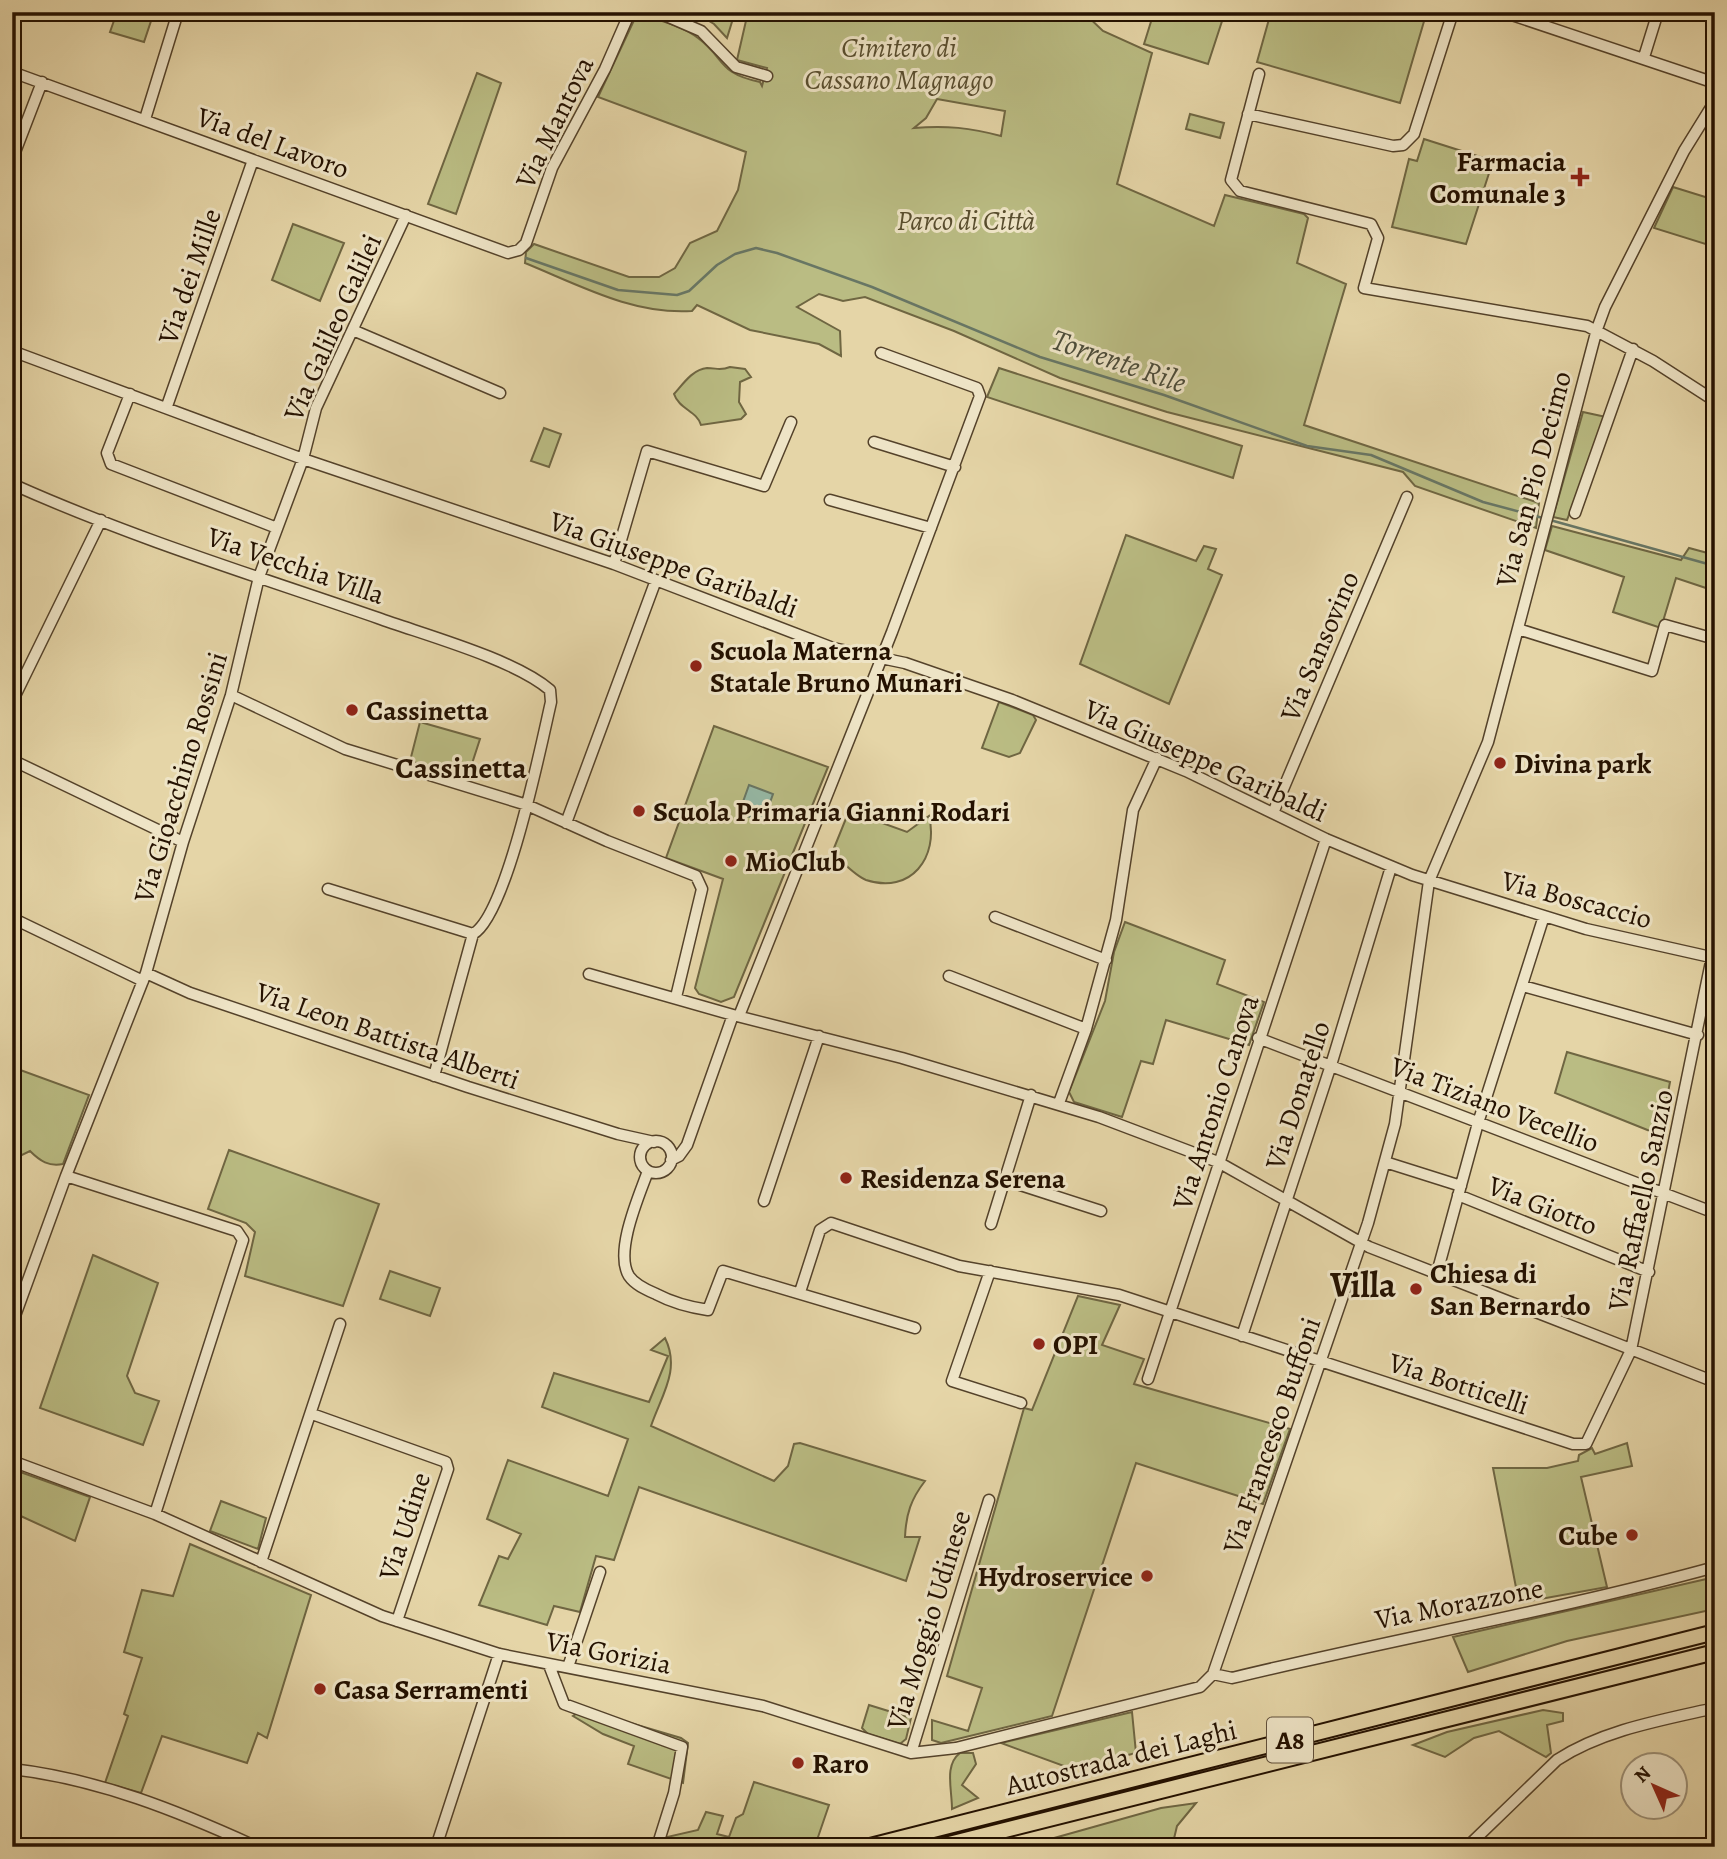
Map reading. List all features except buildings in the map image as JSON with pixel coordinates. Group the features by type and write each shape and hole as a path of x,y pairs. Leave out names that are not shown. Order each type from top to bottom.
{"highway":[{"name":"Autostrada dei Laghi","path":"866,1847 1715,1632"},
{"name":"Autostrada dei Laghi","path":"937,1847 1715,1652"}],"street":[{"path":"145,119 178,12"},
{"name":"Via Mantova","path":"519,250 526,243 552,168 605,69 630,12"},
{"path":"657,12 701,31 736,67 767,76"},
{"path":"1248,114 1392,146 1402,145 1414,134 1453,12"},
{"path":"1503,12 1644,57 1715,83"},
{"path":"1644,57 1658,12"},
{"name":"Via del Lavoro","path":"12,72 500,251 508,253 519,250"},
{"path":"1259,74 1231,173 1234,188 1371,224 1378,238 1364,288 1577,323 1597,329 1715,401"},
{"path":"12,160 42,82"},
{"name":"Via San Pio Decimo","path":"1429,881 1488,742 1547,511 1605,307 1684,151 1715,102"},
{"name":"Via dei Mille","path":"167,407 253,160"},
{"name":"Via Galileo Galilei","path":"303,459 316,408 355,331 406,215"},
{"path":"355,331 500,393"},
{"path":"1575,513 1633,349"},
{"name":"Via Giuseppe Garibaldi","path":"12,351 303,459 614,564 834,648 882,657 973,686 1157,758 1325,839 1429,881"},
{"path":"670,1155 679,1156 687,1144 882,657 956,467 980,396 977,388 881,353"},
{"path":"130,394 107,453 111,464 277,528"},
{"path":"614,564 647,451 764,486 790,422"},
{"path":"874,442 956,467"},
{"name":"Via Gioacchino Rossini","path":"12,1324 66,1176 144,977 183,842 231,695 259,577 303,459"},
{"name":"Via Vecchia Villa","path":"12,484 101,520 443,641 527,674 550,690 551,702 527,805"},
{"name":"Via Sansovino","path":"1273,813 1407,497"},
{"path":"830,500 931,528"},
{"path":"12,702 101,520"},
{"path":"566,823 656,580"},
{"path":"1518,629 1652,671 1665,625 1715,639"},
{"path":"231,695 345,749 527,805 696,876 701,881 702,889 676,998"},
{"path":"1059,1103 1086,1029 1106,960 1123,880 1133,810 1157,758"},
{"path":"12,760 183,842"},
{"path":"434,1076 473,934 483,928 527,805"},
{"name":"Via Antonio Canova","path":"1147,1379 1325,839"},
{"name":"Via Donatello","path":"1242,1336 1331,1065 1391,867"},
{"name":"Via Boscaccio","path":"1429,881 1544,916 1713,958"},
{"name":"Via Francesco Buffoni","path":"1213,1674 1385,1161 1401,1092 1429,881"},
{"path":"328,889 473,934"},
{"path":"1437,1273 1478,1123 1544,916"},
{"path":"995,917 1106,960"},
{"name":"Via Leon Battista Alberti","path":"12,918 144,977 434,1076 618,1134 654,1142"},
{"name":"Via Raffaello Sanzio","path":"1586,1444 1631,1350 1713,958"},
{"path":"589,974 1059,1103 1218,1162 1360,1242 1713,1382 1715,1370"},
{"path":"950,976 1086,1029"},
{"path":"1523,986 1698,1035"},
{"path":"764,1201 819,1036"},
{"name":"Via Tiziano Vecellio","path":"1258,1038 1715,1213"},
{"path":"990,1224 1031,1095"},
{"name":"Via Leon Battista Alberti","path":"618,1134 642,1150"},
{"path":"654,1142 664,1144 670,1155 663,1171 648,1171 641,1164 642,1150 654,1142"},
{"name":"Via Giotto","path":"1385,1161 1649,1272"},
{"path":"648,1171 626,1237 624,1257 628,1274 646,1290 676,1304 708,1310 723,1271 915,1328"},
{"path":"66,1176 237,1231 243,1240 155,1514"},
{"path":"1005,1180 1101,1211"},
{"name":"Via Botticelli","path":"800,1292 820,1230 831,1223 959,1266 1119,1295 1573,1444 1586,1444"},
{"path":"990,1271 952,1381 1021,1403"},
{"path":"261,1562 340,1324"},
{"name":"Via Udine","path":"312,1413 446,1462 448,1469 397,1621"},
{"name":"Via Gorizia","path":"12,1461 155,1514 397,1621 499,1654 763,1706 911,1753 956,1748 1200,1686 1213,1674"},
{"name":"Via Moggio Udinese","path":"911,1753 989,1500"},
{"name":"Via Morazzone","path":"1213,1674 1232,1678 1365,1646 1561,1606 1715,1567"},
{"path":"568,1667 600,1572"},
{"path":"436,1847 499,1654"},
{"path":"549,1665 564,1704 682,1747 674,1793 657,1847"},
{"path":"1467,1847 1557,1760 1574,1749 1619,1732 1715,1708"},
{"path":"12,1769 49,1774 160,1804 257,1847"}],"green space":[{"path":"117,12 154,12 144,42 110,32"},
{"path":"694,12 735,12 727,38 714,24"},
{"path":"748,12 1083,12 1103,31 1152,53 1117,184 1214,226 1225,195 1304,214 1308,218 1297,263 1346,284 1304,425 1539,503 1536,528 1415,486 1403,472 1167,412 1060,378 954,331 865,297 843,301 819,294 797,307 840,331 841,356 819,344 750,330 697,305 692,311 670,311 627,303 525,263 526,252 534,244 629,277 659,277 675,268 690,243 717,231 738,190 746,152 598,97 636,16 641,14 692,34 729,70 760,82 762,86 767,68 737,60","holes":["937,99 1005,111 1001,136 958,128 914,128 926,118"]},
{"path":"1154,12 1225,12 1208,64 1144,44"},
{"path":"1271,12 1403,12 1425,18 1400,103 1257,62"},
{"path":"477,73 501,83 456,214 428,204"},
{"path":"1190,114 1224,123 1220,138 1186,129"},
{"path":"1424,139 1493,161 1466,244 1392,227 1409,159 1417,161"},
{"path":"1673,187 1715,200 1715,247 1654,228"},
{"path":"293,224 344,243 320,301 272,280"},
{"path":"730,367 745,369 751,377 740,382 739,402 746,414 741,419 701,425 696,416 676,399 674,394 697,371"},
{"path":"999,368 1242,446 1233,478 987,397"},
{"path":"1583,412 1606,417 1567,520 1553,517"},
{"path":"544,428 561,434 549,467 531,461"},
{"path":"1552,526 1681,560 1689,548 1715,555 1715,591 1676,578 1661,628 1613,612 1624,577 1545,550"},
{"path":"1126,535 1196,561 1204,546 1216,549 1208,569 1222,575 1169,704 1080,664"},
{"path":"999,702 1033,715 1036,720 1020,753 1009,757 982,748"},
{"path":"420,722 480,739 467,779 410,761"},
{"name":"MioClub","path":"714,726 828,767 734,997 721,1002 699,994 695,988 723,879 666,858"},
{"path":"849,811 907,832 929,816 930,845 918,869 896,882 882,883 866,880 853,872 832,853"},
{"path":"1125,922 1225,960 1217,984 1264,1002 1249,1045 1166,1020 1153,1064 1141,1061 1122,1117 1074,1102 1069,1092 1105,1001 1114,952"},
{"path":"1567,1052 1670,1082 1660,1135 1555,1093"},
{"path":"12,1067 89,1095 63,1164 45,1162 30,1151 22,1155 12,1152"},
{"path":"229,1150 379,1204 343,1306 245,1276 255,1232 246,1223 208,1209"},
{"path":"93,1255 158,1283 127,1376 135,1393 159,1401 143,1445 40,1408"},
{"path":"390,1271 440,1288 430,1316 380,1299"},
{"path":"1078,1296 1120,1305 1102,1345 1144,1359 1134,1384 1290,1429 1263,1504 1136,1463 1052,1716 941,1743 932,1740 932,1720 968,1731 982,1688 947,1676 1024,1408 1032,1410"},
{"path":"665,1338 671,1361 670,1372 651,1426 774,1481 788,1466 794,1444 800,1443 925,1481 910,1507 907,1521 905,1537 920,1537 906,1581 639,1487 614,1560 596,1556 580,1612 554,1606 547,1625 479,1605 499,1556 508,1559 521,1534 487,1519 508,1460 608,1496 628,1439 542,1407 554,1373 649,1402 668,1356 651,1350"},
{"path":"1627,1443 1632,1466 1581,1477 1607,1587 1519,1603 1493,1468 1547,1468 1578,1461 1579,1455 1592,1448 1595,1454"},
{"path":"12,1469 90,1497 75,1541 12,1512"},
{"path":"221,1501 266,1518 258,1549 210,1531"},
{"path":"190,1544 311,1595 267,1738 258,1733 247,1763 162,1736 141,1793 105,1783 128,1716 124,1714 142,1658 124,1652 142,1590 173,1596"},
{"path":"1715,1577 1715,1609 1567,1641 1468,1672 1453,1637"},
{"path":"869,1705 911,1718 906,1739 900,1744 868,1734 862,1728"},
{"path":"583,1709 681,1738 688,1743 683,1783 628,1764 634,1746 603,1734 573,1716"},
{"path":"1543,1710 1563,1713 1563,1721 1547,1725 1551,1753 1546,1757 1499,1731 1474,1738 1445,1757 1413,1745 1447,1732"},
{"path":"1132,1712 1136,1753 1072,1769 1001,1743"},
{"path":"960,1753 973,1753 976,1764 962,1785 978,1798 952,1809 950,1771"},
{"path":"754,1782 829,1805 817,1840 787,1847 664,1847 667,1837 698,1830 706,1812 723,1816 717,1834 729,1837 736,1818 743,1814"},
{"path":"1196,1803 1177,1826 1172,1847 1022,1847 1161,1808"}],"shaded area":[{"path":"749,785 773,794 763,822 739,813"}],"waterway":[{"name":"Torrente Rile","path":"526,258 618,290 677,295 689,291 717,265 735,254 756,248 777,253 872,287 1040,357 1164,395 1307,446 1371,455 1483,502 1543,518"},
{"name":"Torrente Rile","path":"1550,520 1715,566"}],"place":[{"name":"Farmacia Comunale 3","path":"1580,177"},
{"name":"Scuola Materna Statale Bruno Munari","path":"696,666"},
{"name":"Cassinetta","path":"352,710"},
{"name":"Divina park","path":"1500,763"},
{"name":"Scuola Primaria Gianni Rodari","path":"639,811"},
{"name":"MioClub","path":"731,861"},
{"name":"Residenza Serena","path":"846,1178"},
{"name":"Chiesa di San Bernardo","path":"1416,1289"},
{"name":"OPI","path":"1039,1344"},
{"name":"Cube","path":"1632,1535"},
{"name":"Hydroservice","path":"1147,1576"},
{"name":"Casa Serramenti","path":"320,1689"},
{"name":"Raro","path":"798,1763"}],"district":[{"name":"Cassinetta","path":"461,768"},
{"name":"Villa","path":"1363,1285"}],"park label":[{"name":"Cimitero di Cassano Magnago","path":"899,63"},
{"name":"Parco di Città","path":"966,220"}]}
